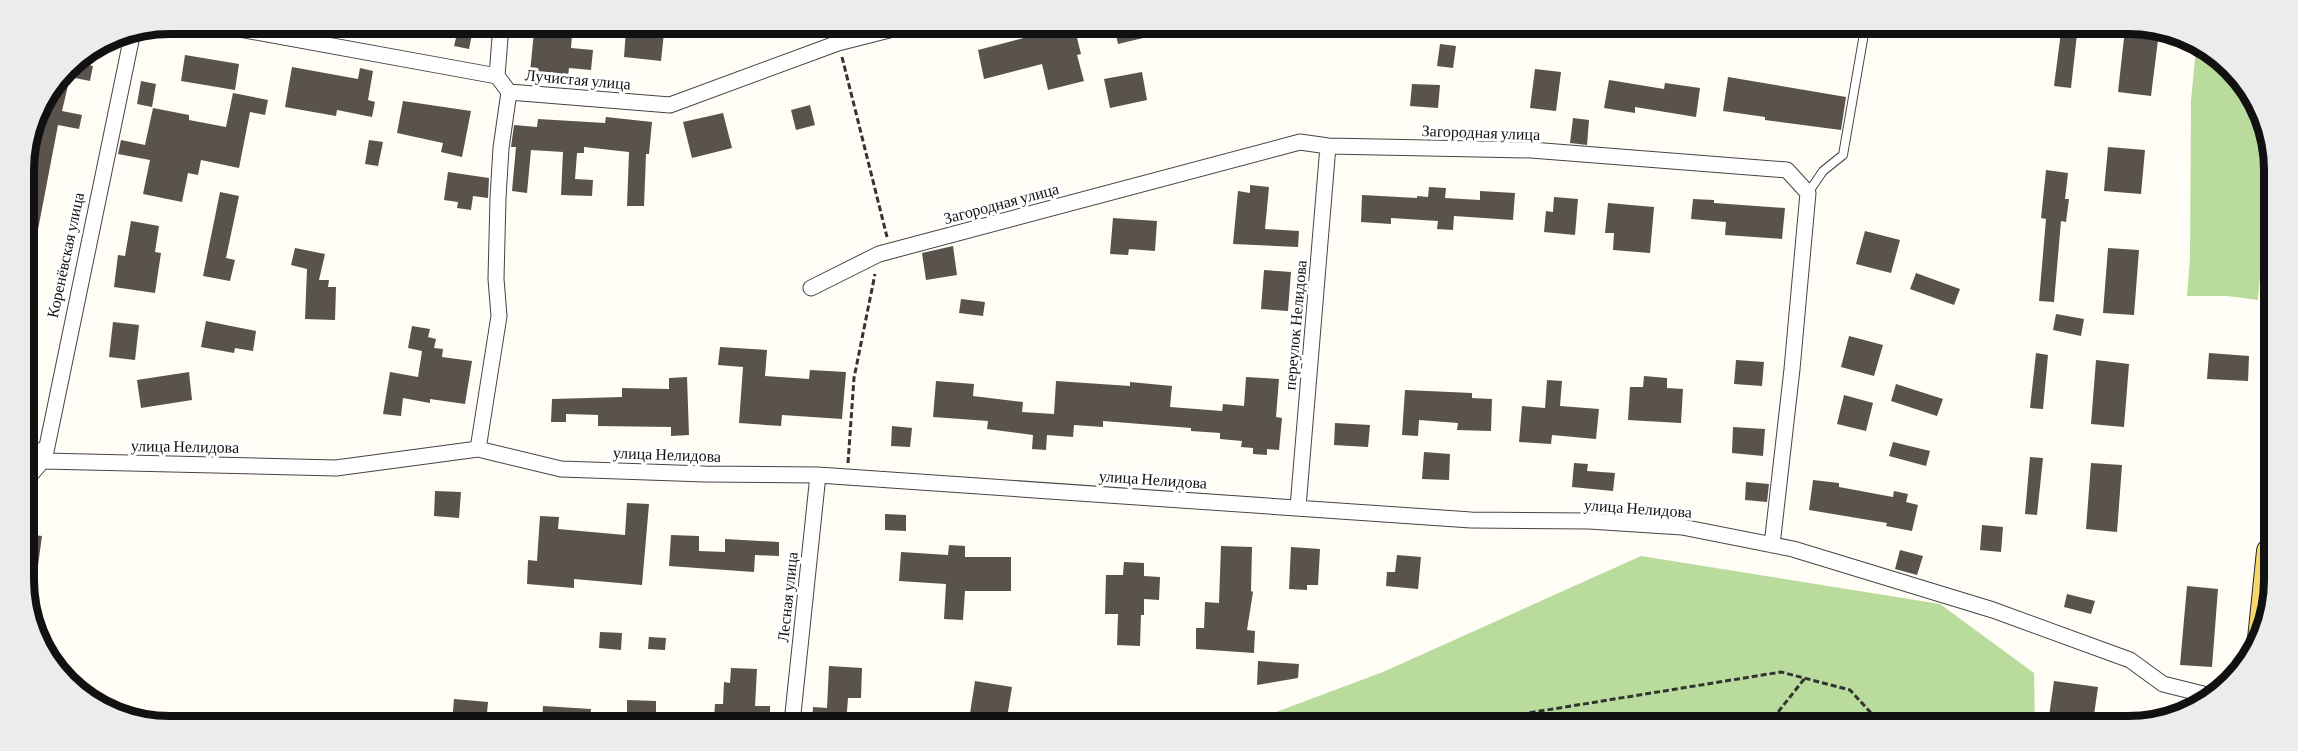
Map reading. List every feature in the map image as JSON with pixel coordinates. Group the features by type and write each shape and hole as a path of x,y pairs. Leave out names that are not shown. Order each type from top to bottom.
{"street":[{"path":"267,34 497,76 500,34"},
{"name":"Лучистая улица","path":"497,76 509,92 670,105 838,43 873,34"},
{"name":"улица Нелидова","path":"131,41 44,461 336,468 478,449 561,469 818,475 1471,520 1588,521 1682,527 1804,552 1993,610 2130,660 2163,684 2203,694"},
{"name":"Коренёвская улица","path":"34,470 39,465 126,42"},
{"path":"478,449 499,316 496,279 498,198 501,148 509,92"},
{"name":"Загородная улица","path":"811,288 879,254 1300,142 1328,146 1531,150 1787,170 1808,193"},
{"name":"переулок Нелидова","path":"1298,507 1328,146"},
{"path":"1772,545 1792,369 1808,193"},
{"name":"Лесная улица","path":"793,716 818,475"}],"lane":[{"path":"1808,193 1823,171 1844,155 1864,34"}],"path":[{"path":"1517,716 1781,672 1850,690 1874,716"},
{"path":"1775,716 1804,678"}],"green space":[{"path":"2195,53 2224,74 2245,103 2256,127 2261,144 2264,171 2264,228 2258,300 2227,296 2187,296 2190,258 2191,101"},
{"path":"1641,556 1940,604 2034,673 2035,716 1265,716 1383,672"}],"building":[{"path":"431,34 472,34 469,49 454,46 456,38"},
{"path":"534,34 572,35 571,48 593,50 591,70 569,68 568,76 530,72"},
{"path":"626,34 664,34 661,61 624,57"},
{"path":"1039,34 1076,34 1081,54 1077,55 1084,81 1048,90 1042,64 984,79 978,50"},
{"path":"1116,34 1160,34 1118,44"},
{"path":"2061,34 2077,34 2071,88 2054,86"},
{"path":"2124,34 2158,38 2151,96 2118,92"},
{"path":"1440,44 1456,46 1453,68 1437,66"},
{"path":"185,55 239,64 235,90 181,81"},
{"path":"86,65 93,66 90,81 72,77"},
{"path":"292,67 358,79 360,68 373,71 368,100 375,102 372,117 337,110 336,116 285,107"},
{"path":"1535,69 1561,72 1556,111 1530,108"},
{"path":"1142,72 1147,100 1110,108 1104,79"},
{"path":"1728,77 1846,97 1841,130 1765,120 1765,117 1723,111"},
{"path":"69,80 62,111 82,115 79,129 58,125 35,246 37,144 45,119 57,95"},
{"path":"1609,80 1664,89 1665,83 1700,88 1696,117 1635,107 1635,113 1604,108"},
{"path":"141,81 156,84 152,107 137,104"},
{"path":"1412,84 1440,85 1438,108 1410,106"},
{"path":"233,93 268,100 265,115 250,112 239,168 201,160 198,175 188,173 182,202 143,194 150,160 118,154 121,140 145,145 153,108 189,115 189,120 226,127"},
{"path":"403,101 471,111 462,157 441,152 443,143 397,133"},
{"path":"810,105 815,125 796,130 791,110"},
{"path":"723,113 732,148 692,158 683,122"},
{"path":"606,117 652,122 649,154 646,154 644,206 627,206 629,152 584,147 584,153 577,153 575,179 593,180 592,196 561,195 563,152 531,150 527,193 512,191 516,147 511,147 514,125 537,127 538,119 605,123"},
{"path":"1573,118 1589,120 1587,145 1570,143"},
{"path":"369,140 383,142 378,166 365,164"},
{"path":"2108,147 2145,150 2141,194 2104,191"},
{"path":"2046,170 2068,173 2065,199 2069,199 2066,222 2061,221 2054,302 2039,301 2046,219 2041,218"},
{"path":"448,172 489,178 488,198 473,196 471,210 457,208 458,202 444,200"},
{"path":"1250,185 1269,187 1265,229 1299,231 1298,247 1233,244 1238,191 1250,193"},
{"path":"1429,187 1446,188 1445,198 1480,200 1480,191 1515,193 1513,220 1454,216 1453,230 1437,229 1438,221 1391,218 1391,224 1361,222 1362,195 1428,197"},
{"path":"220,192 239,196 226,258 235,260 230,281 203,276"},
{"path":"1554,197 1578,199 1575,235 1544,232 1546,211 1553,212"},
{"path":"1693,199 1714,200 1714,203 1785,208 1782,239 1725,235 1726,222 1691,219"},
{"path":"1608,203 1654,207 1650,253 1613,250 1614,233 1605,233"},
{"path":"1113,218 1157,221 1155,251 1129,249 1128,255 1110,254"},
{"path":"131,221 159,226 155,252 161,253 155,293 114,287 118,255 125,256"},
{"path":"1865,231 1900,240 1891,273 1856,264"},
{"path":"953,246 957,275 926,280 922,253"},
{"path":"295,248 325,254 319,280 329,280 328,287 336,287 335,320 305,319 307,269 291,265"},
{"path":"2108,248 2139,250 2134,315 2103,313"},
{"path":"1264,270 1291,272 1288,311 1261,309"},
{"path":"1916,273 1960,289 1954,305 1910,289"},
{"path":"961,299 985,302 983,316 959,313"},
{"path":"2056,314 2084,319 2081,336 2053,330"},
{"path":"206,321 256,331 253,351 235,348 234,353 201,347"},
{"path":"113,322 139,325 135,360 109,357"},
{"path":"412,326 430,329 428,337 436,339 434,348 443,349 442,357 472,361 465,404 430,399 430,403 403,398 401,416 383,414 390,372 418,377 422,351 408,348"},
{"path":"1849,336 1883,345 1874,376 1841,367"},
{"path":"720,347 767,350 765,376 809,379 810,370 846,372 842,419 782,415 781,426 739,423 743,367 718,365"},
{"path":"2036,353 2048,355 2043,409 2030,408"},
{"path":"2209,353 2249,356 2248,381 2207,379"},
{"path":"1736,360 1764,362 1762,386 1734,384"},
{"path":"2096,360 2129,364 2124,427 2091,424"},
{"path":"189,372 192,400 141,408 137,380"},
{"path":"1644,376 1667,378 1667,388 1683,389 1681,423 1628,420 1630,387 1643,387"},
{"path":"687,377 689,435 671,436 671,427 598,426 598,415 566,414 566,422 551,422 552,399 622,397 622,388 669,389 669,378"},
{"path":"1246,377 1279,379 1276,417 1282,418 1279,450 1267,449 1267,455 1253,454 1253,448 1241,447 1242,441 1220,439 1220,433 1191,431 1191,428 1103,421 1103,427 1074,425 1073,437 1047,435 1046,450 1032,449 1033,435 987,429 988,421 933,417 936,381 974,384 973,396 1023,402 1022,412 1054,414 1056,381 1130,386 1130,382 1172,386 1170,407 1222,411 1223,404 1244,406"},
{"path":"1547,380 1562,381 1560,406 1599,409 1596,439 1552,435 1551,444 1519,442 1522,406 1545,408"},
{"path":"1896,384 1943,399 1937,416 1891,401"},
{"path":"1405,390 1472,393 1472,398 1492,399 1491,431 1457,430 1458,423 1419,420 1418,436 1402,435"},
{"path":"1844,395 1873,403 1866,431 1837,424"},
{"path":"1335,423 1370,425 1368,447 1334,445"},
{"path":"892,426 912,428 910,447 891,446"},
{"path":"1733,427 1765,429 1763,456 1732,453"},
{"path":"1893,442 1930,451 1926,466 1889,456"},
{"path":"1424,452 1450,454 1449,480 1422,479"},
{"path":"2030,457 2043,458 2037,515 2025,514"},
{"path":"1574,463 1588,464 1587,471 1615,473 1613,491 1572,487"},
{"path":"2091,463 2122,465 2117,532 2086,529"},
{"path":"1813,480 1839,483 1839,487 1893,497 1894,491 1908,494 1906,502 1918,505 1912,531 1886,526 1887,523 1809,510"},
{"path":"1746,482 1769,484 1767,502 1745,500"},
{"path":"435,491 461,492 459,518 434,516"},
{"path":"627,503 649,504 642,585 574,579 574,588 527,584 528,560 537,561 540,516 559,517 558,529 625,535"},
{"path":"885,514 906,515 906,531 885,530"},
{"path":"1982,525 2003,527 2001,552 1980,550"},
{"path":"34,535 42,536 35,588 34,580"},
{"path":"671,535 699,536 699,551 725,552 725,539 779,542 779,556 755,555 754,572 669,566"},
{"path":"949,545 965,546 965,557 1011,557 1011,591 965,591 963,620 944,619 946,584 899,581 901,552 948,555"},
{"path":"1221,546 1252,547 1251,591 1253,592 1247,630 1255,631 1254,653 1196,649 1196,628 1204,628 1205,602 1219,603"},
{"path":"1291,547 1320,549 1318,585 1307,585 1307,590 1289,589"},
{"path":"1900,550 1923,556 1917,575 1895,569"},
{"path":"1397,555 1421,557 1418,589 1386,586 1387,572 1395,572"},
{"path":"1124,562 1144,563 1144,576 1160,577 1159,600 1144,599 1140,646 1117,645 1118,614 1105,614 1106,575 1123,575"},
{"path":"2187,586 2218,589 2212,667 2180,665"},
{"path":"2067,594 2095,601 2091,614 2064,607"},
{"path":"600,632 622,633 621,650 599,648"},
{"path":"649,637 666,638 665,650 648,649"},
{"path":"1258,661 1299,664 1298,678 1257,685"},
{"path":"829,666 862,668 861,698 848,698 847,716 812,716 813,707 827,708"},
{"path":"731,668 757,669 755,706 770,706 770,716 714,716 715,704 723,704 724,682 730,683"},
{"path":"975,681 1012,687 1007,716 970,716"},
{"path":"2054,681 2098,687 2094,716 2049,716"},
{"path":"454,699 488,702 487,716 453,716"},
{"path":"627,700 656,701 656,716 627,714"},
{"path":"543,706 591,709 590,716 542,716"}]}
